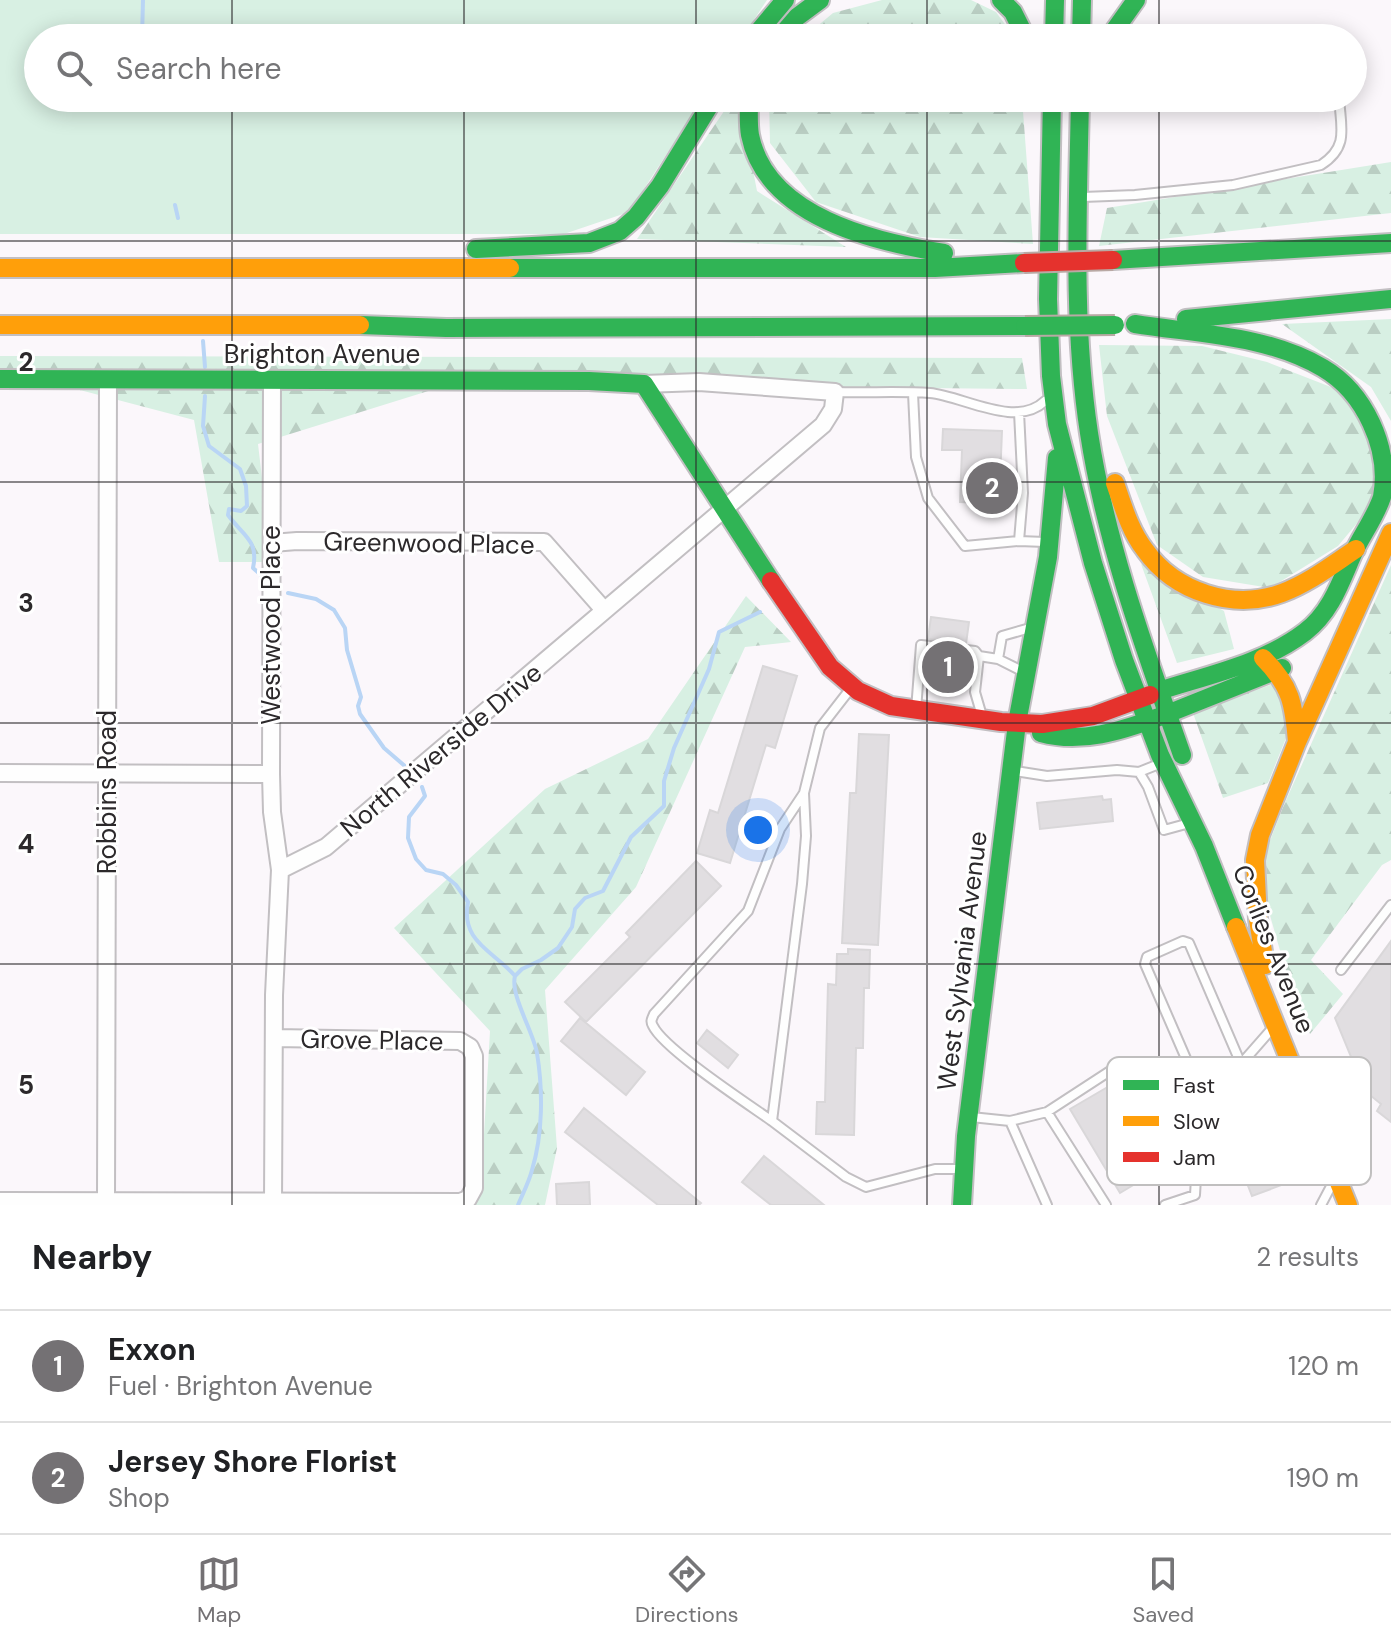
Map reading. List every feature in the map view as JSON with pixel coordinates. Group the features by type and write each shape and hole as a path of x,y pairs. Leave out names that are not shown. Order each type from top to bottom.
{"main road":[{"path":"765,24 785,0"},
{"path":"791,24 820,0"},
{"path":"1001,0 1019,24"},
{"path":"1054,24 1055,0"},
{"path":"1081,24 1082,0"},
{"path":"1119,24 1136,0"},
{"path":"77,267 138,259 561,247 589,243 616,233 639,214 705,112"},
{"path":"749,112 748,127 757,158 775,183 809,212 843,229 892,245 1017,263"},
{"path":"1036,112 1048,219"},
{"path":"1052,112 1047,278 1057,424 1107,611 1164,762 1204,846"},
{"path":"1080,112 1077,310 1083,388 1114,550 1192,785 1204,846"},
{"path":"1080,135 1086,112"},
{"path":"1195,255 1391,226"},
{"path":"0,268 935,268 1391,243"},
{"path":"0,325 389,325 446,328 1115,325 1391,299"},
{"path":"644,384 818,653 830,669 852,688 888,706 1017,723 1055,723 1121,708 1159,691 1260,656 1303,634 1327,610 1380,504 1388,468 1380,429 1371,412 1357,394 1323,368 1278,348 1230,337 1135,324"},
{"name":"Brighton Avenue","path":"0,379 573,381 644,384"},
{"path":"1088,414 1134,533 1154,562 1179,583 1216,597 1255,599 1299,586 1356,549"},
{"name":"West Sylvania Avenue","path":"962,1205 969,1117 1017,723 1057,483 1057,424"},
{"path":"1274,1020 1258,919 1255,860 1269,808 1391,533"},
{"path":"1317,649 1327,643 1353,615"},
{"path":"1260,656 1288,687 1293,700 1297,742"},
{"path":"1017,723 1052,737 1102,734 1148,722 1298,661"},
{"name":"Corlies Avenue","path":"1204,846 1289,1057"},
{"name":"Corlies Avenue","path":"1340,1185 1348,1205"}],"street":[{"name":"Robbins Road","path":"106,1203 108,379"},
{"name":"Westwood Place","path":"272,380 271,774 272,812 280,870"},
{"name":"Brighton Avenue","path":"644,384 699,382 835,392"},
{"name":"North Riverside Drive","path":"280,870 326,847 823,425 833,409 835,392"},
{"name":"Greenwood Place","path":"272,543 544,542 604,610"},
{"path":"0,773 271,774"},
{"path":"0,1201 273,1203 280,870"},
{"name":"Grove Place","path":"273,1203 460,1202 468,1199 474,1188 474,1056 465,1043 275,1038"}],"lane":[{"path":"1079,197 1233,185 1321,165 1332,158 1341,145 1340,112"},
{"path":"835,392 913,393 955,398 986,409 1019,412 1038,408 1054,393"},
{"path":"913,393 916,457 928,498 965,546 1048,542"},
{"path":"1019,412 1023,493 1019,541"},
{"path":"998,659 1002,636 1035,626"},
{"path":"915,710 921,645 975,651 979,656 998,659 1026,673"},
{"path":"979,656 975,692 983,719"},
{"path":"772,1121 802,884 806,836 804,793 820,728 852,688"},
{"path":"1012,771 1047,776 1117,770 1139,772 1164,762"},
{"path":"1139,772 1164,830 1191,823"},
{"path":"804,793 780,829 748,911 654,1014 653,1027 677,1051 846,1177 866,1187 935,1169 964,1168"},
{"path":"1341,970 1391,905"},
{"path":"1185,1057 1145,964 1152,953 1183,941 1189,943 1238,1057"},
{"path":"1246,1057 1274,1020"},
{"path":"969,1117 1010,1121 1047,1112 1107,1073"},
{"path":"1047,1112 1106,1205"},
{"path":"1010,1121 1047,1205"},
{"path":"1165,1205 1195,1195 1196,1185"},
{"path":"1321,1205 1331,1185"}],"green space":[{"path":"0,0 767,0 751,24 24,24 24,112 694,112 629,212 564,234 0,234"},
{"path":"882,0 971,0 996,12 1005,24 820,24 833,13"},
{"path":"723,112 742,112 757,191 846,247 637,239"},
{"path":"769,112 1023,112 1033,244 920,237 816,202 770,143"},
{"path":"1391,162 1391,213 1099,246 1107,208"},
{"path":"1391,319 1391,421 1371,387 1282,324"},
{"path":"1099,345 1202,346 1267,362 1336,389 1378,435 1378,498 1338,546 1270,588 1203,577 1157,545 1107,416"},
{"path":"0,356 1022,358 1027,389 454,383 258,444 269,537 267,562 219,562 194,420 38,379 0,379"},
{"path":"1141,564 1224,611 1234,649 1177,663"},
{"path":"1391,565 1391,860 1382,865 1311,960 1343,994 1310,1034 1285,968 1267,905 1266,851"},
{"path":"746,596 791,642 745,647 636,887 545,990 557,1148 545,1205 436,1205 481,1186 490,1031 394,928 545,789 648,739"},
{"path":"1278,682 1288,733 1268,783 1223,798 1193,713"}],"building":[{"path":"943,429 1002,431 999,504 960,502 962,450 942,450"},
{"path":"931,617 969,622 966,644 928,639"},
{"path":"935,649 964,652 960,685 932,681"},
{"path":"763,666 797,676 775,748 766,745 730,863 697,853 710,810 718,813"},
{"path":"859,734 889,735 878,945 842,943 850,793 856,793"},
{"path":"1102,796 1103,800 1111,799 1113,821 1040,829 1037,803"},
{"path":"696,861 721,886 586,1022 565,1002 630,937 626,933"},
{"path":"1391,941 1391,1122 1377,1111 1381,1104 1371,1096 1371,1057 1351,1057 1335,1018"},
{"path":"848,949 870,950 869,988 864,988 863,1048 856,1048 854,1135 816,1134 817,1102 825,1102 828,984 836,985 837,954 848,954"},
{"path":"580,1018 645,1072 626,1095 561,1041"},
{"path":"707,1030 738,1055 728,1068 697,1043"},
{"path":"1107,1087 1107,1171 1070,1109"},
{"path":"584,1108 701,1203 658,1205 565,1132"},
{"path":"764,1156 824,1205 771,1205 742,1182"},
{"path":"589,1182 590,1205 557,1205 556,1184"},
{"path":"1115,1185 1133,1185 1120,1193"},
{"path":"1248,1185 1282,1185 1252,1196"}],"waterway":[{"path":"142,24 143,0"},
{"path":"175,205 178,218"},
{"path":"203,341 205,367"},
{"path":"205,396 203,426 209,446 240,469 246,486 247,506 241,511 229,509 228,515 252,544 253,568 261,575"},
{"path":"288,593 316,599 334,610 345,628 347,650 361,697 358,706 360,714 384,748 406,767"},
{"path":"515,976 558,948 572,927 575,909 585,898 603,891 631,837 664,806 664,781 674,748 709,669 719,632 760,612"},
{"path":"422,787 425,796 409,817 408,838 416,859 426,870 443,874 468,902 467,916 474,936 515,976 516,993 535,1044 541,1097 540,1127 531,1174 518,1205"}],"traffic: fast":[{"path":"765,24 785,0"},
{"path":"791,24 820,0"},
{"path":"1001,0 1019,24"},
{"path":"1054,24 1055,0"},
{"path":"1081,24 1082,0"},
{"path":"1119,24 1136,0"},
{"path":"476,249 589,243 620,231 636,217 660,186 705,112"},
{"path":"749,112 750,135 760,163 777,186 800,205 827,221 857,232 944,253"},
{"path":"1052,112 1048,299 1051,376 1057,424 1093,563 1124,660 1160,755 1204,846 1236,927"},
{"path":"1080,112 1078,308 1089,433 1116,556 1182,755"},
{"path":"1113,260 1391,243"},
{"path":"510,268 935,268 1024,263"},
{"path":"1186,319 1391,299"},
{"path":"1135,324 1256,342 1323,368 1338,378 1362,406 1378,441 1384,478 1382,497 1376,512 1333,597 1314,624 1289,643 1253,661 1159,691"},
{"path":"360,325 446,328 1025,326"},
{"path":"1025,326 1115,325"},
{"path":"0,379 589,381 644,384 771,581"},
{"path":"1017,723 1048,557 1057,458"},
{"path":"1167,714 1282,668"},
{"path":"1041,733 1086,736 1116,731 1159,717"},
{"path":"962,1205 966,1136 1017,723"}],"traffic: slow":[{"path":"0,268 510,268"},
{"path":"0,325 360,325"},
{"path":"1115,483 1131,527 1157,565 1172,577 1206,594 1244,600 1282,593 1311,579 1356,549"},
{"path":"1265,965 1258,919 1255,860 1260,835 1297,742 1391,533"},
{"path":"1263,658 1280,678 1289,696 1297,742"},
{"path":"1236,927 1288,1057"},
{"path":"1340,1185 1348,1205"}],"traffic: jam":[{"path":"1024,263 1113,260"},
{"path":"771,581 830,667 858,691 891,706 1001,722 1042,724 1093,716 1150,695"}],"place":[{"name":"Jersey Shore Florist","path":"992,488"},
{"name":"Exxon","path":"948,667"}]}
